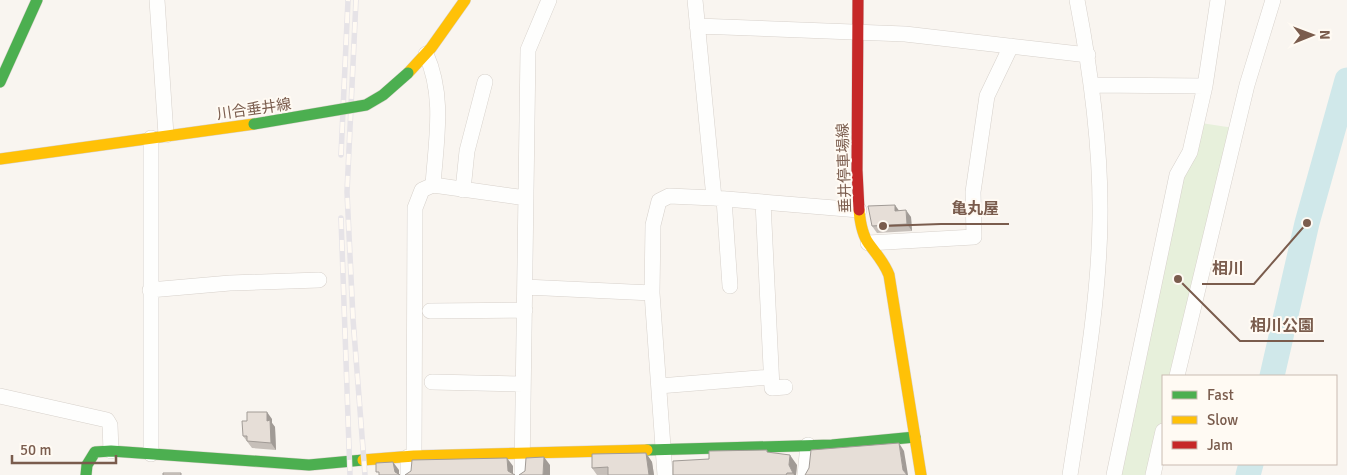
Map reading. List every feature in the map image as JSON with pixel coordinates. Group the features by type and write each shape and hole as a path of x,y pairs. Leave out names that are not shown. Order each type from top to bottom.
{"main road":[{"path":"0,82 37,0"},
{"name":"川合垂井線","path":"0,159 333,113 366,105 383,95 408,73 426,54 466,0"},
{"name":"垂井停車場線","path":"858,0 856,170 859,210 868,243 884,261 889,275 921,475"},
{"path":"86,475 88,465 95,452 110,451 276,469 411,457 808,445 915,437"}],"street":[{"path":"151,454 150,290 158,137 158,0"},
{"path":"522,475 528,50 549,0"},
{"path":"695,0 730,286"},
{"path":"1070,475 1090,343 1100,220 1099,176 1092,86 1077,0"},
{"path":"1114,475 1177,175 1190,152 1204,86 1218,0"},
{"path":"1176,375 1248,85 1273,0"},
{"path":"697,26 857,30 1088,56"},
{"path":"868,243 974,237 973,192 987,96 1010,46"},
{"path":"426,54 434,72 439,109 432,186"},
{"path":"463,190 467,151 485,82"},
{"path":"1092,86 1204,86"},
{"path":"408,475 411,457 415,208 422,190 432,186 526,198"},
{"path":"665,475 652,294 653,225 659,201 670,196 719,198 859,210"},
{"path":"763,202 772,388 785,388"},
{"path":"150,290 230,283 319,280"},
{"path":"525,287 652,294"},
{"path":"430,311 524,310"},
{"path":"659,386 771,377"},
{"path":"432,382 523,384"},
{"path":"0,396 107,420 110,425 110,451"},
{"path":"1152,475 1162,435"},
{"path":"805,475 808,445"}],"green space":[{"path":"1201,123 1234,128 1173,375 1162,375 1162,421 1149,475 1116,475 1180,182"}],"building":[{"path":"895,205 895,211 906,210 907,224 872,226 868,206"},
{"path":"247,412 267,412 267,421 270,420 271,443 247,441 247,436 243,436 242,421 247,421"},
{"path":"899,443 903,470 907,475 805,475 809,468 811,450"},
{"path":"767,450 767,452 790,455 789,465 793,473 787,473 786,475 673,475 673,461 709,459 709,451"},
{"path":"646,453 649,475 608,475 608,467 592,468 592,454"},
{"path":"544,457 543,475 519,475 525,471 526,458"},
{"path":"507,458 508,471 515,475 405,475 411,471 412,460"},
{"path":"393,462 395,472 400,475 379,475 379,472 376,472 376,463"},
{"path":"163,473 181,473 181,475 163,475"}],"waterway":[{"path":"1272,375 1307,223 1347,80"},
{"path":"1248,475 1251,465"}],"railway":[{"path":"341,155 348,0"},
{"path":"356,0 347,192 353,319 365,475"},
{"path":"341,218 350,475"}],"traffic: fast":[{"path":"0,82 37,0"},
{"path":"254,124 366,105 383,95 408,73"},
{"path":"647,450 832,445 915,437"},
{"path":"86,475 87,465 95,452 111,451 309,465 363,460"}],"traffic: slow":[{"path":"408,73 431,48 465,0"},
{"path":"0,159 254,124"},
{"path":"859,210 865,236 883,262 889,275 921,475"},
{"path":"363,460 414,456 647,450"}],"traffic: jam":[{"path":"858,0 857,170 859,210"}],"place":[{"name":"相川","path":"1307,223"},
{"name":"亀丸屋","path":"883,226"},
{"name":"相川公園","path":"1178,279"}]}
